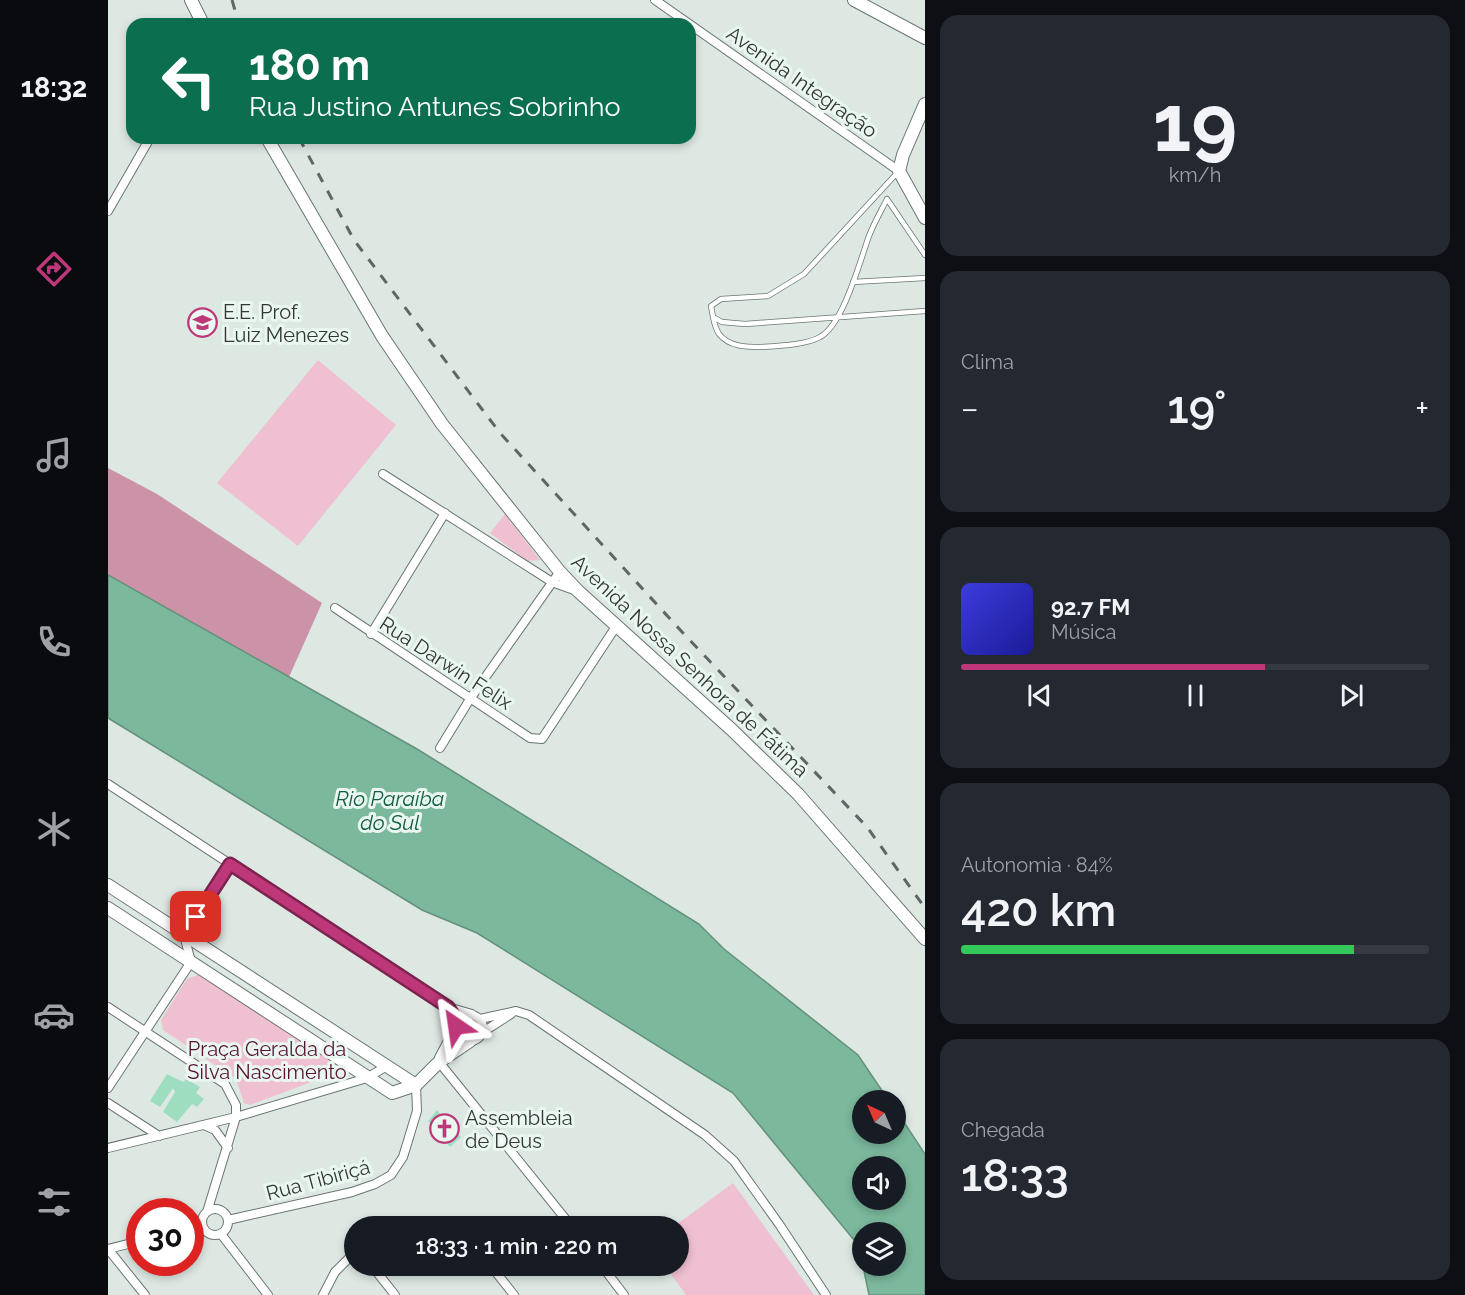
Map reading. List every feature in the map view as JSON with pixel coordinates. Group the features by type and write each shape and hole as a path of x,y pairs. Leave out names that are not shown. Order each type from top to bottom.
{"street":[{"path":"191,0 200,18"},
{"name":"Avenida Integração","path":"656,0 682,18"},
{"path":"854,0 925,38"},
{"name":"Avenida Integração","path":"696,28 899,171"},
{"path":"906,28 925,47"},
{"path":"925,104 921,123 903,155 899,171 925,218"},
{"path":"108,211 147,144"},
{"name":"Avenida Nossa Senhora de Fátima","path":"270,144 382,336 442,424 556,577 578,591 617,625 798,794 925,939"},
{"path":"383,474 556,577 470,699 440,748"},
{"path":"371,634 445,513"},
{"name":"Rua Darwin Felix","path":"335,608 530,738 542,739 617,625"},
{"path":"108,784 448,1007 476,1016 483,1025 483,1032"},
{"path":"108,1088 191,962 184,935 230,864"},
{"path":"108,885 416,1085"},
{"path":"108,908 392,1093 416,1085 438,1062 478,1038 483,1032 516,1011"},
{"path":"108,1007 225,1084 236,1105 236,1117 228,1148 204,1216"},
{"path":"448,1007 463,1040 470,1041"},
{"path":"438,1062 463,1016 516,1011 529,1015 705,1135 734,1161 826,1295"},
{"path":"438,1062 563,1216"},
{"path":"108,1148 236,1117 367,1078 385,1066"},
{"name":"Rua Tibiriçá","path":"228,1220 352,1192 375,1184 391,1175 403,1157 417,1111 416,1085"},
{"path":"108,1102 159,1136"},
{"path":"204,1125 215,1130 228,1148"},
{"path":"204,1228 209,1234 221,1234 227,1228 228,1220 224,1212 220,1210 207,1212"},
{"path":"221,1234 268,1295"},
{"path":"126,1244 108,1249 145,1295"},
{"path":"323,1295 335,1272 344,1263"},
{"path":"380,1276 395,1295"},
{"path":"499,1276 514,1295"},
{"path":"610,1276 624,1295"}],"lane":[{"path":"886,199 837,317 830,329 819,338 748,347 733,344 719,334 712,317 711,306 721,299 768,296 804,274 899,171"},
{"path":"881,192 925,255"},
{"path":"853,282 925,278"},
{"path":"712,317 722,322 745,324 925,311"}],"green space":[{"path":"318,360 396,425 298,546 217,483"},
{"path":"505,514 540,560 527,561 490,533"},
{"name":"Praça Geralda da Silva Nascimento","path":"200,974 336,1064 338,1072 250,1105 244,1103 236,1079 163,1030 161,1020 187,979"},
{"path":"733,1183 814,1295 686,1295 672,1276 689,1276 688,1216"}],"shaded area":[{"path":"108,468 157,494 322,603 289,677 108,577"}],"water":[{"name":"Rio Paraíba do Sul","path":"108,575 417,749 699,924 724,949 858,1055 882,1090 852,1090 852,1144 906,1144 906,1125 925,1154 925,1295 869,1295 865,1276 906,1276 906,1222 852,1222 852,1238 733,1093 477,933 422,910 108,718"}],"building":[{"path":"167,1074 183,1082 186,1079 200,1087 196,1093 204,1099 197,1107 192,1104 177,1122 163,1112 175,1092 173,1088 160,1107 150,1101"},
{"name":"Assembleia de Deus","path":"437,1110 461,1137 450,1147 428,1121"}],"railway":[{"path":"232,0 237,18"},
{"path":"302,144 354,240 500,433 683,633 867,827 925,908"}],"place":[{"name":"E.E. Prof. Luiz Menezes","path":"202,323"},
{"name":"Assembleia de Deus","path":"444,1129"}],"route":[{"path":"196,917 230,864 448,1007 458,1022 456,1026"}]}
